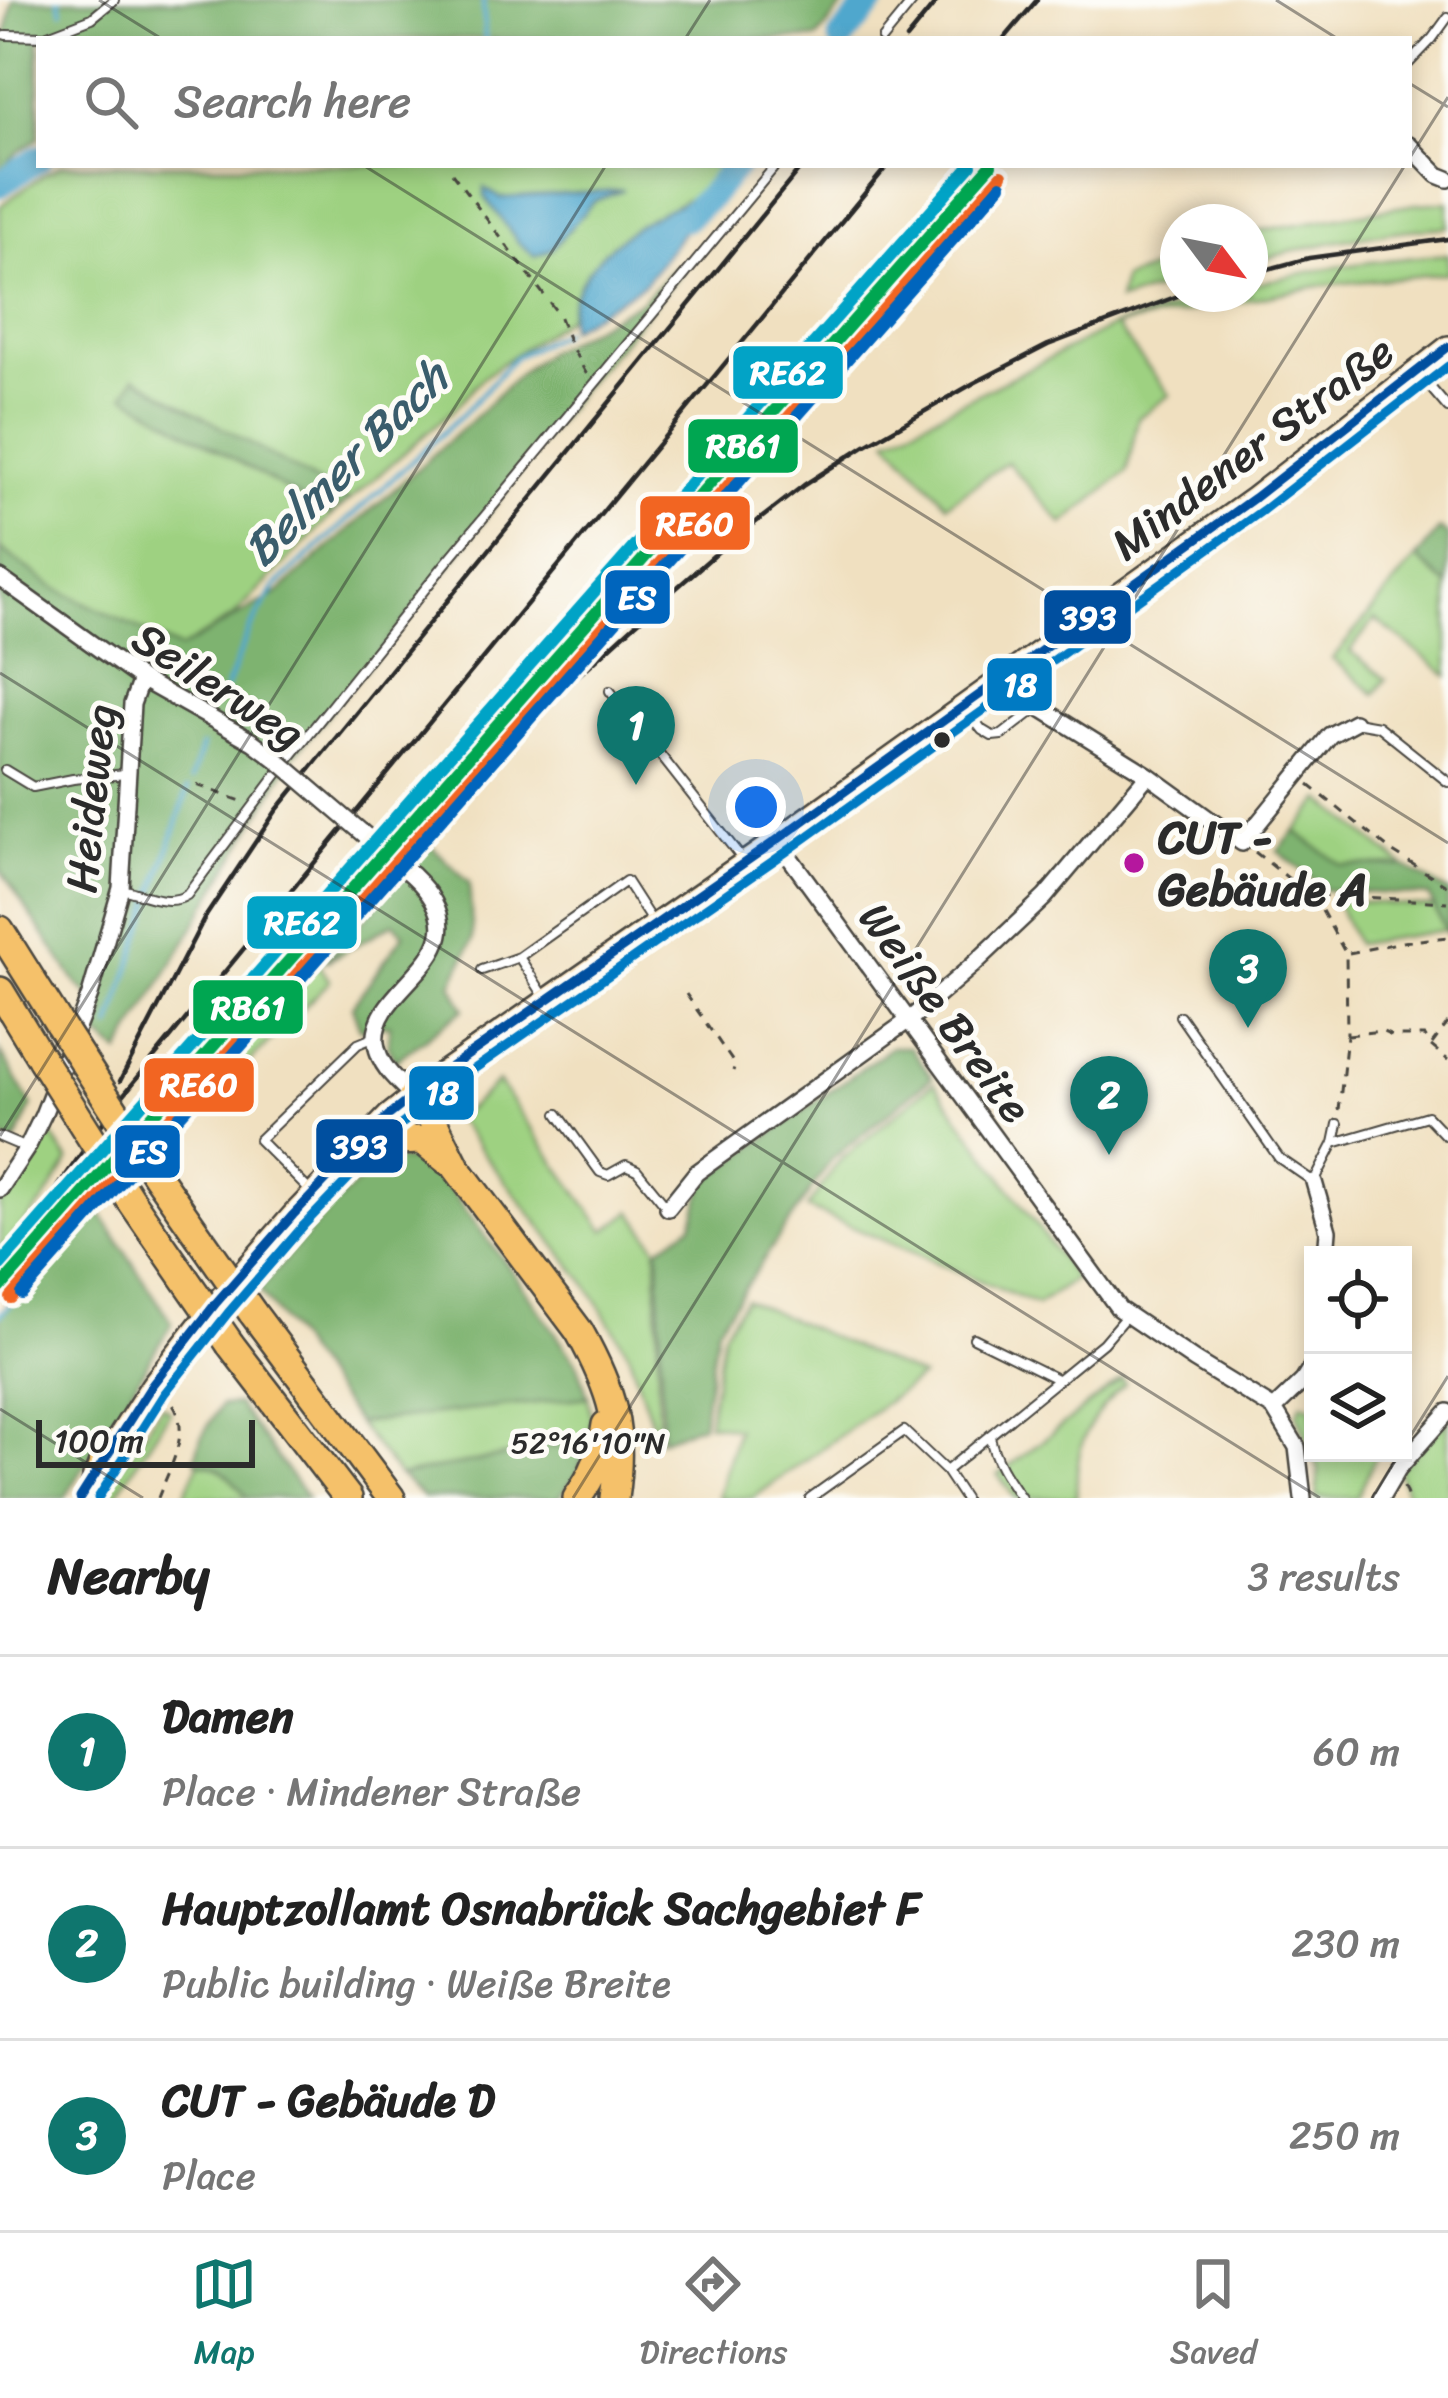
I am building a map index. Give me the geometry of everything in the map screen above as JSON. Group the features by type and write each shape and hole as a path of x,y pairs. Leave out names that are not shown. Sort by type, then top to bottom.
{"highway":[{"path":"0,930 156,1175 391,1498"},
{"path":"0,992 130,1199 230,1344 342,1493"},
{"path":"413,1096 422,1140 456,1167"},
{"path":"413,1096 428,1111 456,1167 579,1331 596,1361 617,1422 614,1498"},
{"path":"353,1150 422,1140"},
{"path":"577,1498 599,1460 607,1391"},
{"path":"335,1426 408,1498"},
{"path":"91,1498 103,1462"}],"main road":[{"name":"Mindener Straße","path":"80,1498 152,1385 216,1303 388,1116 1254,498 1448,347"}],"street":[{"path":"1412,148 1448,179"},
{"name":"Seilerweg","path":"0,578 141,679 254,742 425,888 436,905 440,925 435,948 422,970 386,1008 376,1036"},
{"path":"1011,674 1039,706 1148,775 1242,843 1330,735 1354,722"},
{"name":"Heideweg","path":"0,1189 43,1115 90,994 122,888 132,704 141,679"},
{"path":"668,1208 696,1173 909,1020 972,966 1045,897 1148,775"},
{"name":"Weiße Breite","path":"777,840 1119,1310 1274,1408"},
{"path":"376,1036 383,1064 413,1096"},
{"path":"1314,1182 1328,1231 1326,1246"},
{"path":"1303,1498 1297,1448 1274,1408 1304,1380"},
{"path":"1381,1498 1398,1469 1448,1412"}],"lane":[{"path":"6,35 45,36 92,18 113,0"},
{"path":"884,36 914,0"},
{"path":"1412,60 1448,17"},
{"path":"122,888 164,900 178,901 188,895 291,756 445,564 774,168"},
{"path":"1417,372 1448,408"},
{"path":"610,691 745,862"},
{"path":"965,706 992,736 1002,735 1039,706"},
{"path":"1354,722 1378,726 1448,782"},
{"path":"5,770 33,787 128,774"},
{"path":"482,970 519,957 626,881 655,926"},
{"path":"519,957 547,1001"},
{"path":"1180,1016 1279,1158 1314,1182 1338,1124"},
{"path":"313,1194 259,1140 358,1044 376,1036"},
{"path":"558,1114 600,1172 608,1175 626,1165 637,1170 668,1208"},
{"path":"1334,1143 1426,1117 1445,1135 1448,1132"},
{"path":"0,1137 27,1148"},
{"path":"946,1471 1102,1343 1127,1315"},
{"path":"974,1338 1058,1379"},
{"path":"810,1498 904,1431 946,1471 964,1498"},
{"path":"989,1435 1000,1467 1021,1498"}],"path":[{"path":"452,173 559,315 594,387"},
{"path":"1297,775 1393,852 1448,886"},
{"path":"197,785 254,807"},
{"path":"1242,843 1316,900 1346,954 1347,1035 1338,1124"},
{"path":"1316,900 1327,896 1448,902"},
{"path":"1346,954 1448,938"},
{"path":"686,994 735,1065 734,1071"},
{"path":"1430,1046 1448,1023"},
{"path":"1347,1035 1381,1030 1392,1036 1425,1036 1448,1060"},
{"path":"152,1385 171,1399 181,1424 180,1441 158,1498"}],"green space":[{"path":"13,0 848,0 819,36 36,36 36,140 0,171 0,68"},
{"path":"56,168 724,168 699,198 686,199 613,244 588,273 568,317 484,376 452,411 349,501 135,378 126,395 331,516 234,616 180,649 53,587 0,549 0,206"},
{"path":"1448,202 1448,227 1348,239 1268,258 1268,229"},
{"path":"1448,254 1448,273 1324,285 1268,296 1268,282"},
{"path":"676,266 682,271 582,388 448,568 293,757 120,1053 96,1034 105,1011 77,984 0,869 0,549 53,587 180,649 278,593 520,373 547,352 641,301"},
{"path":"1160,266 1160,289 1118,301 1123,279"},
{"path":"1162,312 1186,312 1115,326 1170,395 1138,418 1127,472 1063,524 1007,462 947,504 888,439 1114,326"},
{"path":"135,377 349,501 331,516 125,395"},
{"path":"1440,529 1448,536 1448,586 1416,558"},
{"path":"1416,558 1448,586 1448,676 1375,619 1350,651 1386,679 1375,694 1332,659"},
{"path":"1322,800 1404,866 1341,865 1295,831"},
{"path":"1295,831 1341,865 1404,866 1448,892 1448,936 1429,896 1325,890 1278,851"},
{"path":"430,844 469,883 473,940 452,984 464,1009 395,1061 388,1046 390,1025 360,1029 352,1006 404,934 394,923 326,962"},
{"path":"1335,900 1434,907 1445,930 1356,944"},
{"path":"333,921 347,932 319,966 330,981 164,1148 150,1126"},
{"path":"891,1047 910,1047 932,1077 832,1159 717,1328 702,1424 662,1439 659,1248 692,1225 705,1182"},
{"path":"0,1051 32,1106 15,1143 0,1137"},
{"path":"498,1082 605,1231 632,1211 657,1247 658,1441 628,1352 585,1282 456,1119"},
{"path":"934,1082 1075,1279 1037,1305 807,1208 838,1162"},
{"path":"47,1128 69,1161 44,1201 0,1252 0,1205"},
{"path":"410,1160 428,1167 443,1181 514,1274 578,1365 588,1397 357,1423 259,1290 359,1182 390,1161"},
{"path":"97,1208 172,1323 65,1498 0,1498 0,1315"},
{"path":"745,1299 921,1377 753,1498 718,1498 737,1429 708,1423 723,1332"},
{"path":"1122,1379 1125,1384 1086,1434 1078,1463 1077,1498 1015,1498 998,1475"},
{"path":"588,1397 589,1440 399,1476 357,1423"},
{"path":"237,1404 307,1498 248,1498 220,1470 195,1459 201,1437 221,1405"},
{"path":"1304,1404 1304,1432 1297,1414"},
{"path":"162,1405 170,1411 114,1498 101,1498"},
{"path":"1448,1419 1448,1498 1408,1498 1398,1469 1412,1462 1412,1455"},
{"path":"589,1440 577,1475 558,1498 424,1498 399,1476"},
{"path":"1316,1462 1373,1462 1357,1498 1316,1498"},
{"path":"199,1463 220,1470 248,1498 183,1498"}],"water":[{"path":"484,188 501,198 624,190 594,201 551,250 534,256 484,196"},
{"path":"709,197 644,284 569,329 571,306 581,283 616,242 663,211"}],"waterway":[{"path":"59,0 62,11"},
{"path":"483,0 485,36"},
{"path":"844,36 874,0"},
{"path":"0,184 36,160"},
{"name":"Belmer Bach","path":"685,218 733,168"},
{"name":"Belmer Bach","path":"226,688 249,630 275,587 464,413 515,357 563,332"},
{"name":"Belmer Bach","path":"191,780 202,746"},
{"name":"Belmer Bach","path":"111,1027 188,789"},
{"name":"Belmer Bach","path":"0,1315 78,1227"}],"railway":[{"path":"908,36 938,0"},
{"path":"1007,36 1037,0"},
{"path":"120,1081 204,919 276,811 801,168"},
{"path":"0,1269 116,1104 886,168"},
{"path":"1268,269 1309,258 1448,239"},
{"path":"345,897 408,831 633,626 804,485 974,383 1048,345 1160,303"}],"transit line":[{"name":"RE62","path":"0,1265 968,168"},
{"name":"RB61","path":"0,1288 988,168"},
{"name":"RE60","path":"11,1298 1002,175"},
{"name":"ES","path":"22,1294 1001,185"},
{"name":"393","path":"80,1498 152,1385 216,1303 388,1116 1254,498 1448,347"},
{"name":"18","path":"98,1498 164,1394 228,1313 398,1127 1263,510 1448,366"}],"place":[{"name":"Damen","path":"636,785"},
{"name":"CUT - Gebäude A","path":"1134,863"},
{"name":"CUT - Gebäude D","path":"1248,1028"},
{"name":"Hauptzollamt Osnabrück Sachgebiet F","path":"1109,1155"}]}
